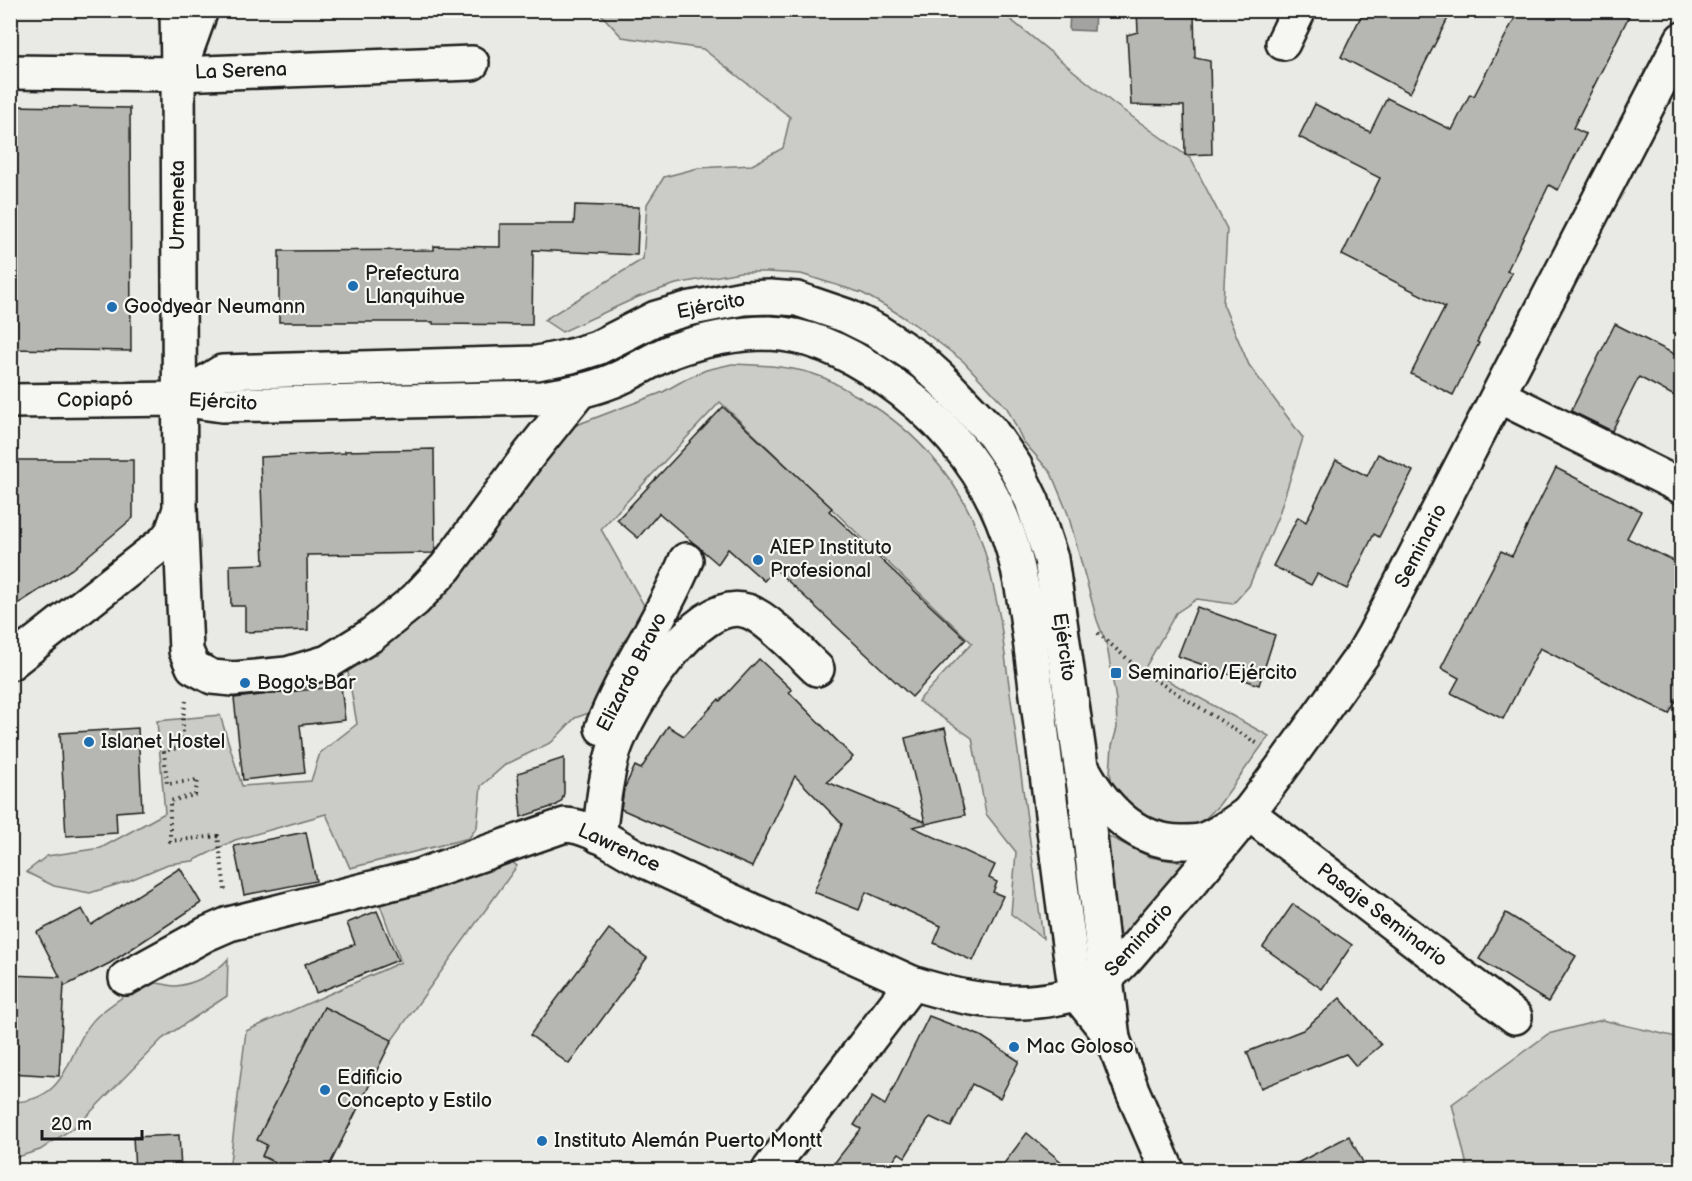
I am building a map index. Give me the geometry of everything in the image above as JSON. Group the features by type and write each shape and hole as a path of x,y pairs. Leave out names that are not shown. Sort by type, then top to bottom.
{"street":[{"name":"Urmeneta","path":"177,10 180,508"},
{"path":"178,74 201,10"},
{"path":"1283,43 1299,10"},
{"name":"Seminario","path":"1076,993 1093,987 1107,977 1174,902 1248,813 1374,635 1682,39"},
{"name":"La Serena","path":"10,72 178,74 472,63"},
{"name":"Ejército","path":"179,399 222,372 537,363 597,348 656,318 687,309 743,298 797,299 847,316 877,331 918,358 991,431 1015,466 1043,529 1051,559 1080,763 1113,1039 1132,1090 1167,1170"},
{"name":"Ejército","path":"179,399 234,405 542,398 580,391 612,381 671,351 748,333 792,335 834,348 852,357 897,387 933,418 965,453 986,484 1001,516 1017,566 1034,672 1076,993 1113,1039"},
{"path":"180,508 186,651 193,667 212,677 233,679 287,674 328,662 370,636 415,600 438,576 474,531 528,456 580,391"},
{"path":"1499,396 1680,486"},
{"name":"Copiapó","path":"10,401 179,399"},
{"path":"10,663 164,542 172,532 180,508"},
{"name":"Elizardo Bravo","path":"599,836 594,819 591,790 592,766 597,743 607,715 674,590 686,560"},
{"name":"Elizardo Bravo","path":"599,836 606,780 620,733 660,668 693,629 705,619 728,609 747,611 769,625 817,669"},
{"path":"1080,763 1094,788 1113,812 1133,828 1162,841 1199,841 1228,827 1248,813"},
{"name":"Pasaje Seminario","path":"1248,813 1515,1017"},
{"name":"Lawrence","path":"126,978 206,934 230,924 416,877 565,825 578,825 641,859 912,983 964,998 1005,1002 1038,1001 1076,993"},
{"path":"769,1170 912,983"}],"path":[{"path":"1098,633 1141,671 1263,747"},
{"path":"183,717 183,747 164,751 167,784 198,780 195,795 170,801 170,841 218,836 230,924"}],"shaded area":[{"path":"598,11 1007,11 1005,15 1113,103 1191,159 1227,229 1223,304 1249,365 1303,438 1279,514 1249,586 1233,604 1197,599 1176,613 1145,668 1269,736 1219,805 1206,818 1194,825 1177,827 1163,825 1135,810 1113,788 1110,773 1112,746 1117,728 1116,700 1107,646 1097,620 1068,514 1051,473 1023,441 1007,408 963,361 914,324 862,293 801,274 767,272 740,272 676,284 638,297 562,332 544,320 643,259 647,204 664,177 698,168 752,165 783,148 790,117 703,49 622,37"},
{"path":"1070,11 1095,11 1094,31 1069,30"},
{"path":"732,364 778,367 811,373 829,380 871,404 910,434 927,451 957,490 969,511 986,555 1000,618 1043,938 1011,914 1016,852 986,814 972,738 918,701 972,643 720,402 601,529 646,609 589,713 575,718 552,742 505,765 481,786 477,827 469,838 350,868 326,814 235,840 193,861 168,864 128,881 90,893 54,886 26,872 47,856 101,848 165,813 157,721 220,715 242,786 311,781 320,753 357,724 346,661 566,429 663,392 706,370"},
{"path":"1104,834 1150,857 1186,863 1117,943"},
{"path":"507,858 517,866 392,1040 313,1029 258,1139 267,1145 262,1157 285,1168 284,1170 229,1170 246,1031 401,962 380,905"},
{"path":"228,959 227,996 162,1039 79,1124 40,1150 11,1159 10,1102 31,1099 47,1092 58,1081 90,1024 102,1012 139,988 153,983 176,986 190,983 211,973"},
{"path":"1602,1020 1681,1038 1681,1170 1468,1170 1452,1104 1548,1034"}],"building":[{"path":"1137,10 1194,10 1195,58 1210,61 1212,154 1185,155 1184,106 1131,105 1127,35 1138,32"},
{"path":"1364,10 1432,10 1448,18 1410,93 1341,57"},
{"path":"1519,10 1632,10 1573,128 1586,134 1558,190 1549,185 1507,271 1512,273 1453,395 1411,374 1445,307 1342,255 1380,178 1299,137 1315,104 1370,132 1387,98 1452,130 1470,94 1474,96"},
{"path":"10,106 130,108 131,351 10,349 10,251 16,251 15,162 10,162"},
{"path":"575,205 639,207 637,255 533,250 532,325 433,324 433,322 279,322 279,251 434,250 434,246 500,247 500,224 574,224"},
{"path":"1615,324 1682,358 1682,400 1639,377 1612,431 1571,411"},
{"name":"AIEP Instituto Profesional","path":"723,407 832,508 829,511 966,639 912,697 775,569 764,581 728,549 718,564 659,513 638,538 617,520"},
{"path":"434,449 435,550 433,553 307,555 308,630 245,632 245,606 231,606 230,565 264,564 260,457 345,453 345,451"},
{"path":"1378,454 1413,471 1379,537 1374,534 1347,589 1317,574 1311,585 1273,566 1298,517 1306,522 1336,460 1367,476"},
{"path":"10,460 133,460 133,518 72,569 10,609"},
{"path":"1556,468 1641,511 1627,538 1682,565 1682,689 1669,714 1540,648 1503,719 1451,693 1459,678 1441,668 1501,551 1512,556"},
{"path":"1197,607 1275,635 1259,685 1178,656"},
{"path":"759,659 792,690 789,692 853,757 827,782 925,822 905,738 945,728 965,815 913,827 995,865 989,878 997,882 993,892 1003,896 973,961 934,943 941,926 866,892 859,910 814,892 842,824 795,776 752,867 621,809 624,789 635,766 641,769 668,726 684,736"},
{"path":"341,686 345,720 300,725 305,773 243,780 234,698"},
{"path":"138,728 142,810 116,812 117,833 66,836 60,733"},
{"path":"564,758 562,800 557,805 521,817 518,773"},
{"path":"306,832 316,881 244,895 234,846"},
{"path":"180,868 201,903 110,963 65,986 64,984 59,1076 10,1073 10,975 60,977 37,932 82,909 91,925"},
{"path":"1293,904 1352,945 1322,989 1263,947"},
{"path":"377,911 398,960 316,993 305,964 355,944 347,923"},
{"path":"1506,913 1576,956 1548,1002 1479,959"},
{"path":"609,929 647,958 569,1064 530,1035"},
{"path":"1340,998 1381,1045 1356,1066 1346,1054 1261,1088 1247,1052 1303,1030"},
{"name":"Edificio Concepto y Estilo","path":"324,1007 392,1040 327,1170 289,1170 262,1156 267,1145 257,1140"},
{"path":"929,1016 981,1036 1019,1061 1000,1098 972,1084 951,1127 930,1117 905,1157 899,1153 886,1170 829,1170 861,1129 854,1125 872,1097 885,1105"},
{"path":"1027,1133 1071,1170 999,1170"},
{"path":"179,1135 181,1170 135,1170 133,1137"},
{"path":"1349,1136 1367,1170 1284,1170"}],"place":[{"name":"Prefectura Llanquihue","path":"353,286"},
{"name":"Goodyear Neumann","path":"112,307"},
{"name":"AIEP Instituto Profesional","path":"758,560"},
{"name":"Seminario/Ejército","path":"1116,673"},
{"name":"Bogo's Bar","path":"245,683"},
{"name":"Islanet Hostel","path":"89,742"},
{"name":"Mac Goloso","path":"1014,1047"},
{"name":"Edificio Concepto y Estilo","path":"325,1090"},
{"name":"Instituto Alemán Puerto Montt","path":"542,1141"}]}
